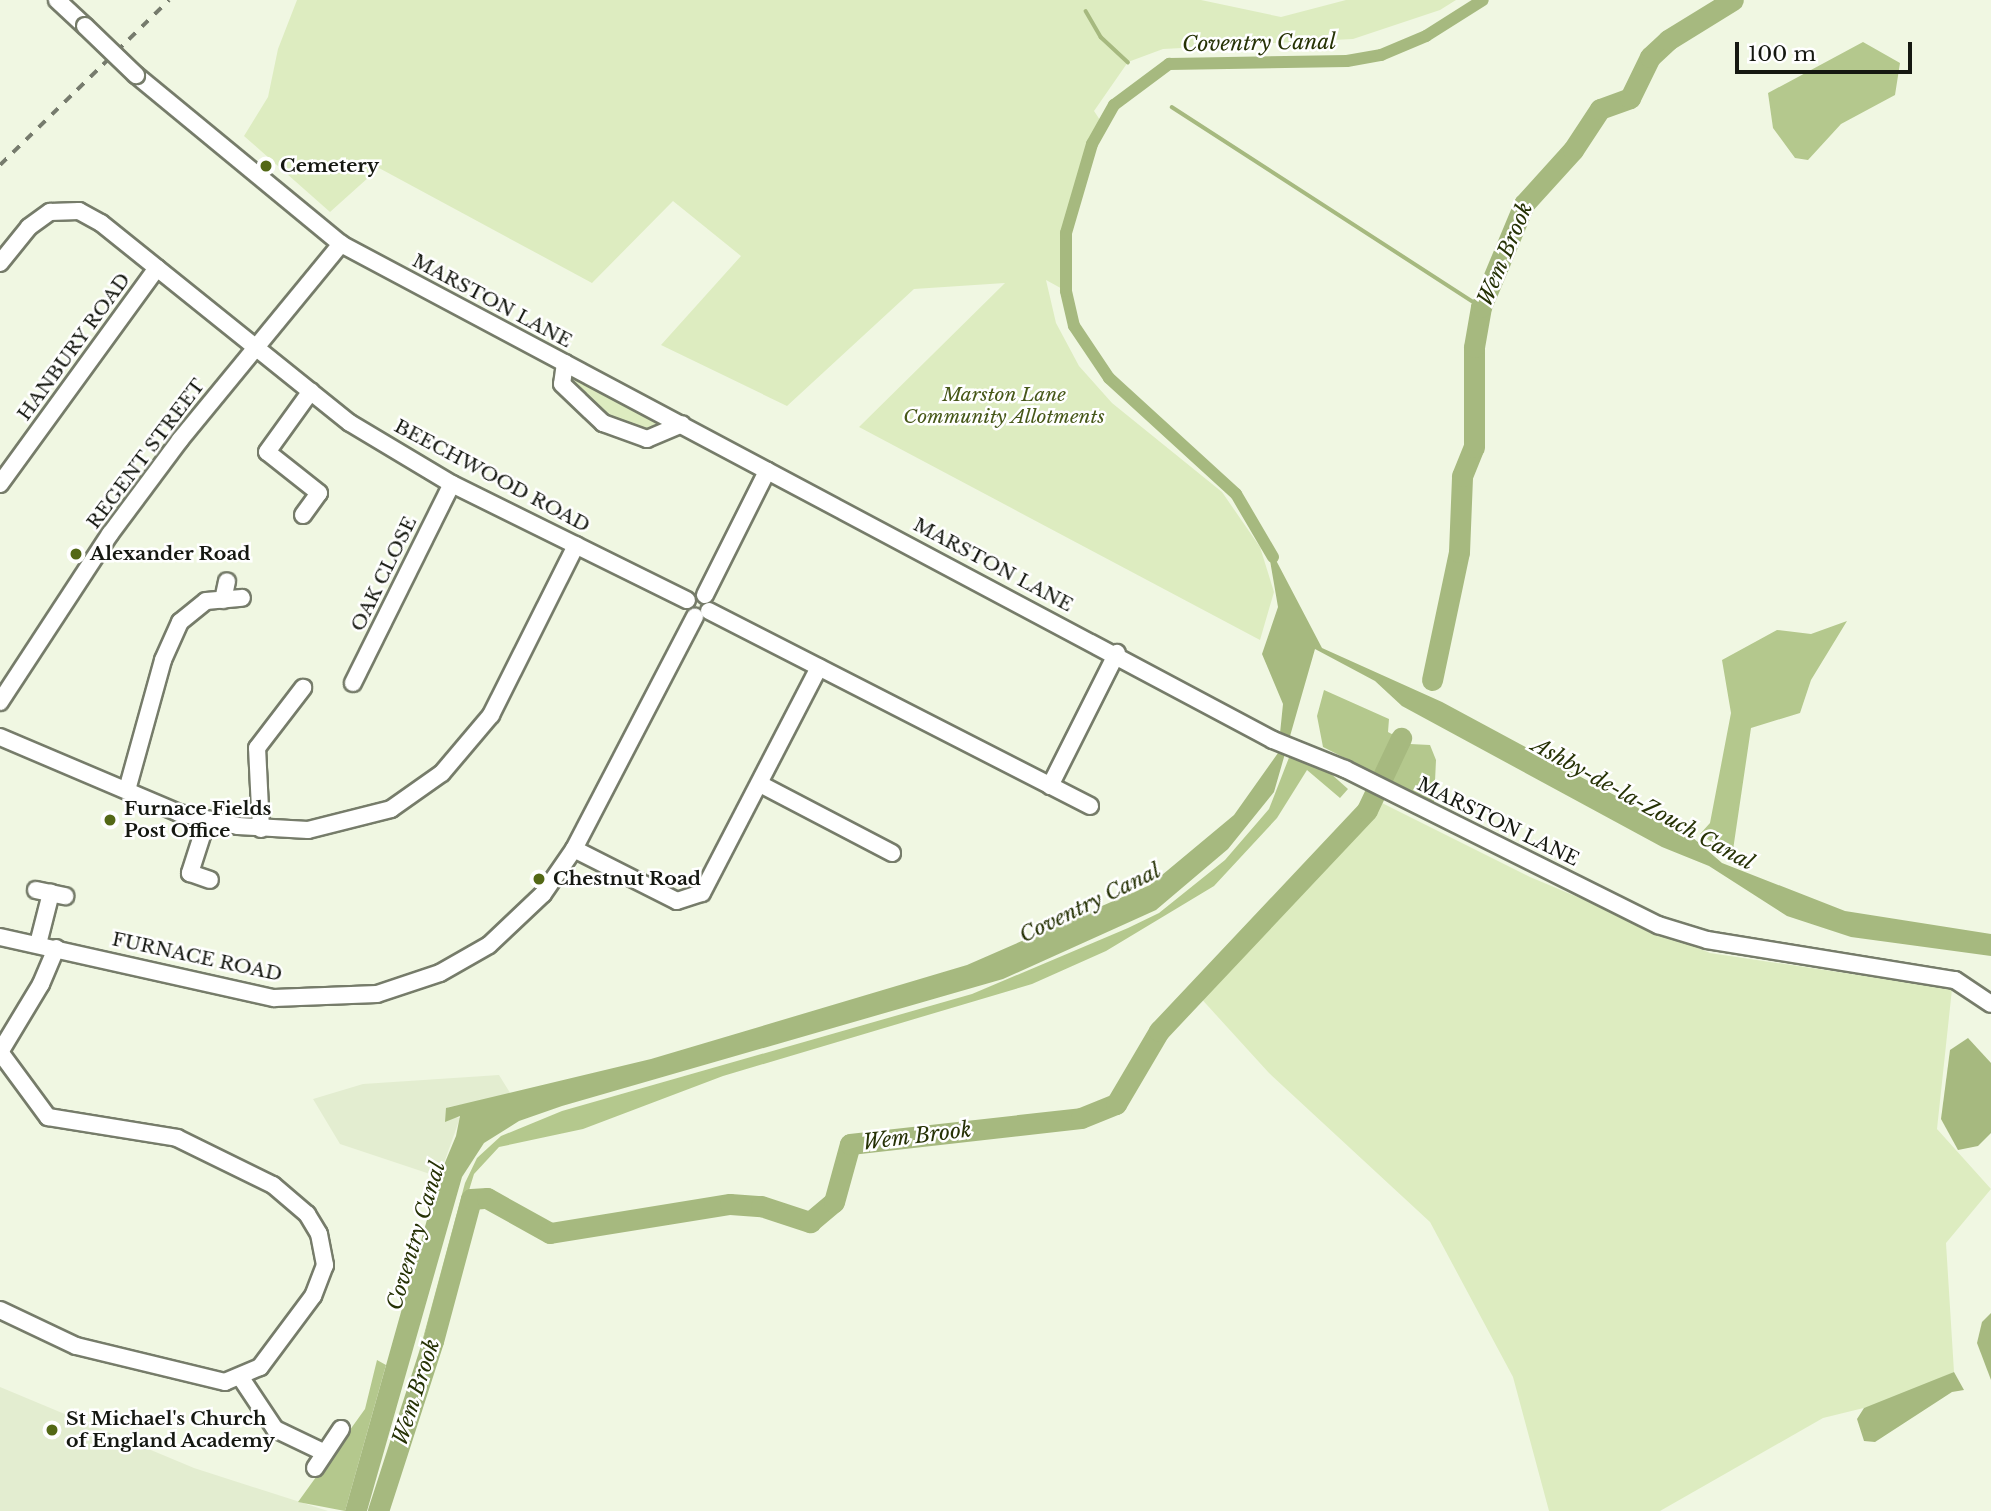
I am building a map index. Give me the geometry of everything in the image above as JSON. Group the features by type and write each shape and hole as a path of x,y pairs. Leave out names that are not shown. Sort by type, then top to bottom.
{"street":[{"name":"MARSTON LANE","path":"57,0 136,75 341,244 767,471 1117,653 1273,740 1387,790 1658,925 1707,940 1955,980 1991,1004"},
{"name":"BEECHWOOD ROAD","path":"0,263 29,227 50,212 79,211 157,268 350,423 453,484 703,607"},
{"name":"REGENT STREET","path":"0,702 110,534 255,347 341,244"},
{"name":"HANBURY ROAD","path":"0,484 157,268"},
{"name":"MARSTON LANE","path":"565,363 562,384 603,423 648,439 682,425"},
{"path":"303,515 319,493 267,452 311,391"},
{"name":"FURNACE ROAD","path":"0,937 274,998 377,994 440,973 489,946 543,894 574,849 703,607 767,471"},
{"name":"OAK CLOSE","path":"354,682 453,484"},
{"path":"0,737 206,820 261,829 307,830 355,821 391,809 442,773 491,715 576,545"},
{"path":"223,600 227,581"},
{"path":"127,790 163,660 180,622 206,601 242,598"},
{"path":"703,607 1090,806"},
{"path":"1050,786 1117,653"},
{"path":"574,849 656,892 689,901 712,880 819,667"},
{"path":"261,829 257,748 303,688"},
{"path":"760,784 892,853"},
{"path":"206,820 190,873 210,880"},
{"path":"38,944 51,893"},
{"path":"0,1310 76,1346 155,1368 225,1382 241,1378 260,1367 322,1278 325,1255 307,1214 273,1185 177,1138 48,1117 0,1052 41,984 56,948"},
{"path":"241,1378 275,1429 325,1453"},
{"path":"315,1468 341,1429"}],"shaded area":[{"path":"1863,42 1900,63 1895,95 1841,124 1808,160 1795,158 1773,128 1768,93"},
{"path":"1267,543 1322,648 1442,702 1692,837 1722,863 1845,911 1991,934 1991,956 1851,937 1787,916 1709,866 1662,847 1402,706 1375,681 1315,649 1274,792 1228,849 1156,910 1003,979 562,1106 519,1121 484,1143 462,1177 367,1511 345,1511 439,1177 456,1136 460,1116 445,1122 446,1108 651,1059 967,965 1150,885 1234,815 1278,753 1283,704 1262,654 1278,607"},
{"path":"1847,621 1811,680 1800,713 1751,728 1733,850 1739,861 1700,834 1710,823 1731,713 1722,660 1777,630 1811,634"},
{"path":"1324,690 1389,719 1388,732 1410,744 1430,745 1436,760 1434,803 1323,747 1317,716"},
{"path":"1290,755 1320,764 1348,789 1340,798 1307,770 1277,818 1214,886 1106,951 1032,984 723,1076 583,1129 499,1147 474,1174 419,1353 465,1183 477,1158 501,1136 562,1111 972,994 1128,928 1159,913 1225,860 1269,809"},
{"path":"1968,1038 1991,1063 1991,1133 1978,1146 1958,1150 1941,1119 1950,1050"},
{"path":"499,1075 512,1096 448,1107 451,1116 460,1118 439,1177 340,1144 313,1099 363,1084"},
{"path":"1991,1313 1991,1380 1977,1343 1982,1322"},
{"path":"377,1360 386,1365 345,1511 298,1502 365,1409"},
{"path":"1954,1372 1964,1390 1952,1392 1875,1442 1864,1441 1857,1419 1864,1408"},
{"name":"St Michael's Church of England Academy","path":"0,1387 194,1468 328,1511 0,1511"}],"green space":[{"name":"Marston Lane Community Allotments","path":"297,0 1201,0 1281,17 1346,0 1456,0 1440,10 1353,39 1163,49 1128,62 1094,111 1102,123 1066,233 1066,291 1046,280 1056,323 1079,366 1112,403 1222,492 1260,547 1274,592 1260,640 859,427 1005,283 914,289 787,406 661,345 741,256 673,201 592,283 379,168 330,212 244,136 268,97 278,49"},
{"path":"571,372 671,424 657,432 621,423 584,402 568,383"},
{"path":"1370,797 1530,877 1710,953 1952,989 1937,1129 1991,1189 1946,1243 1954,1372 1888,1402 1823,1418 1660,1511 1549,1511 1513,1377 1430,1222 1269,1073 1197,994 1349,832"}],"waterway":[{"name":"Coventry Canal","path":"1273,557 1236,494 1109,378 1074,326 1066,291 1066,233 1092,144 1114,105 1169,64 1347,61 1381,55 1426,36 1483,0"},
{"name":"Wem Brook","path":"1432,680 1459,552 1462,476 1474,447 1474,347 1481,307 1524,204 1573,150 1600,109 1630,98 1650,57 1668,40 1733,0"},
{"path":"1086,11 1101,37 1128,62"},
{"path":"1172,107 1481,307"},
{"name":"Wem Brook","path":"378,1511 433,1341 471,1199 487,1198 550,1233 730,1204 761,1206 810,1222 834,1202 850,1144 1081,1118 1116,1104 1159,1031 1367,810 1401,738"}],"railway":[{"path":"0,165 169,0"}],"place":[{"name":"Cemetery","path":"266,166"},
{"name":"Alexander Road","path":"76,554"},
{"name":"Furnace Fields Post Office","path":"110,820"},
{"name":"Chestnut Road","path":"539,879"},
{"name":"St Michael's Church of England Academy","path":"52,1430"}],"water label":[{"name":"Ashby-de-la-Zouch Canal","path":"1643,804"}]}
